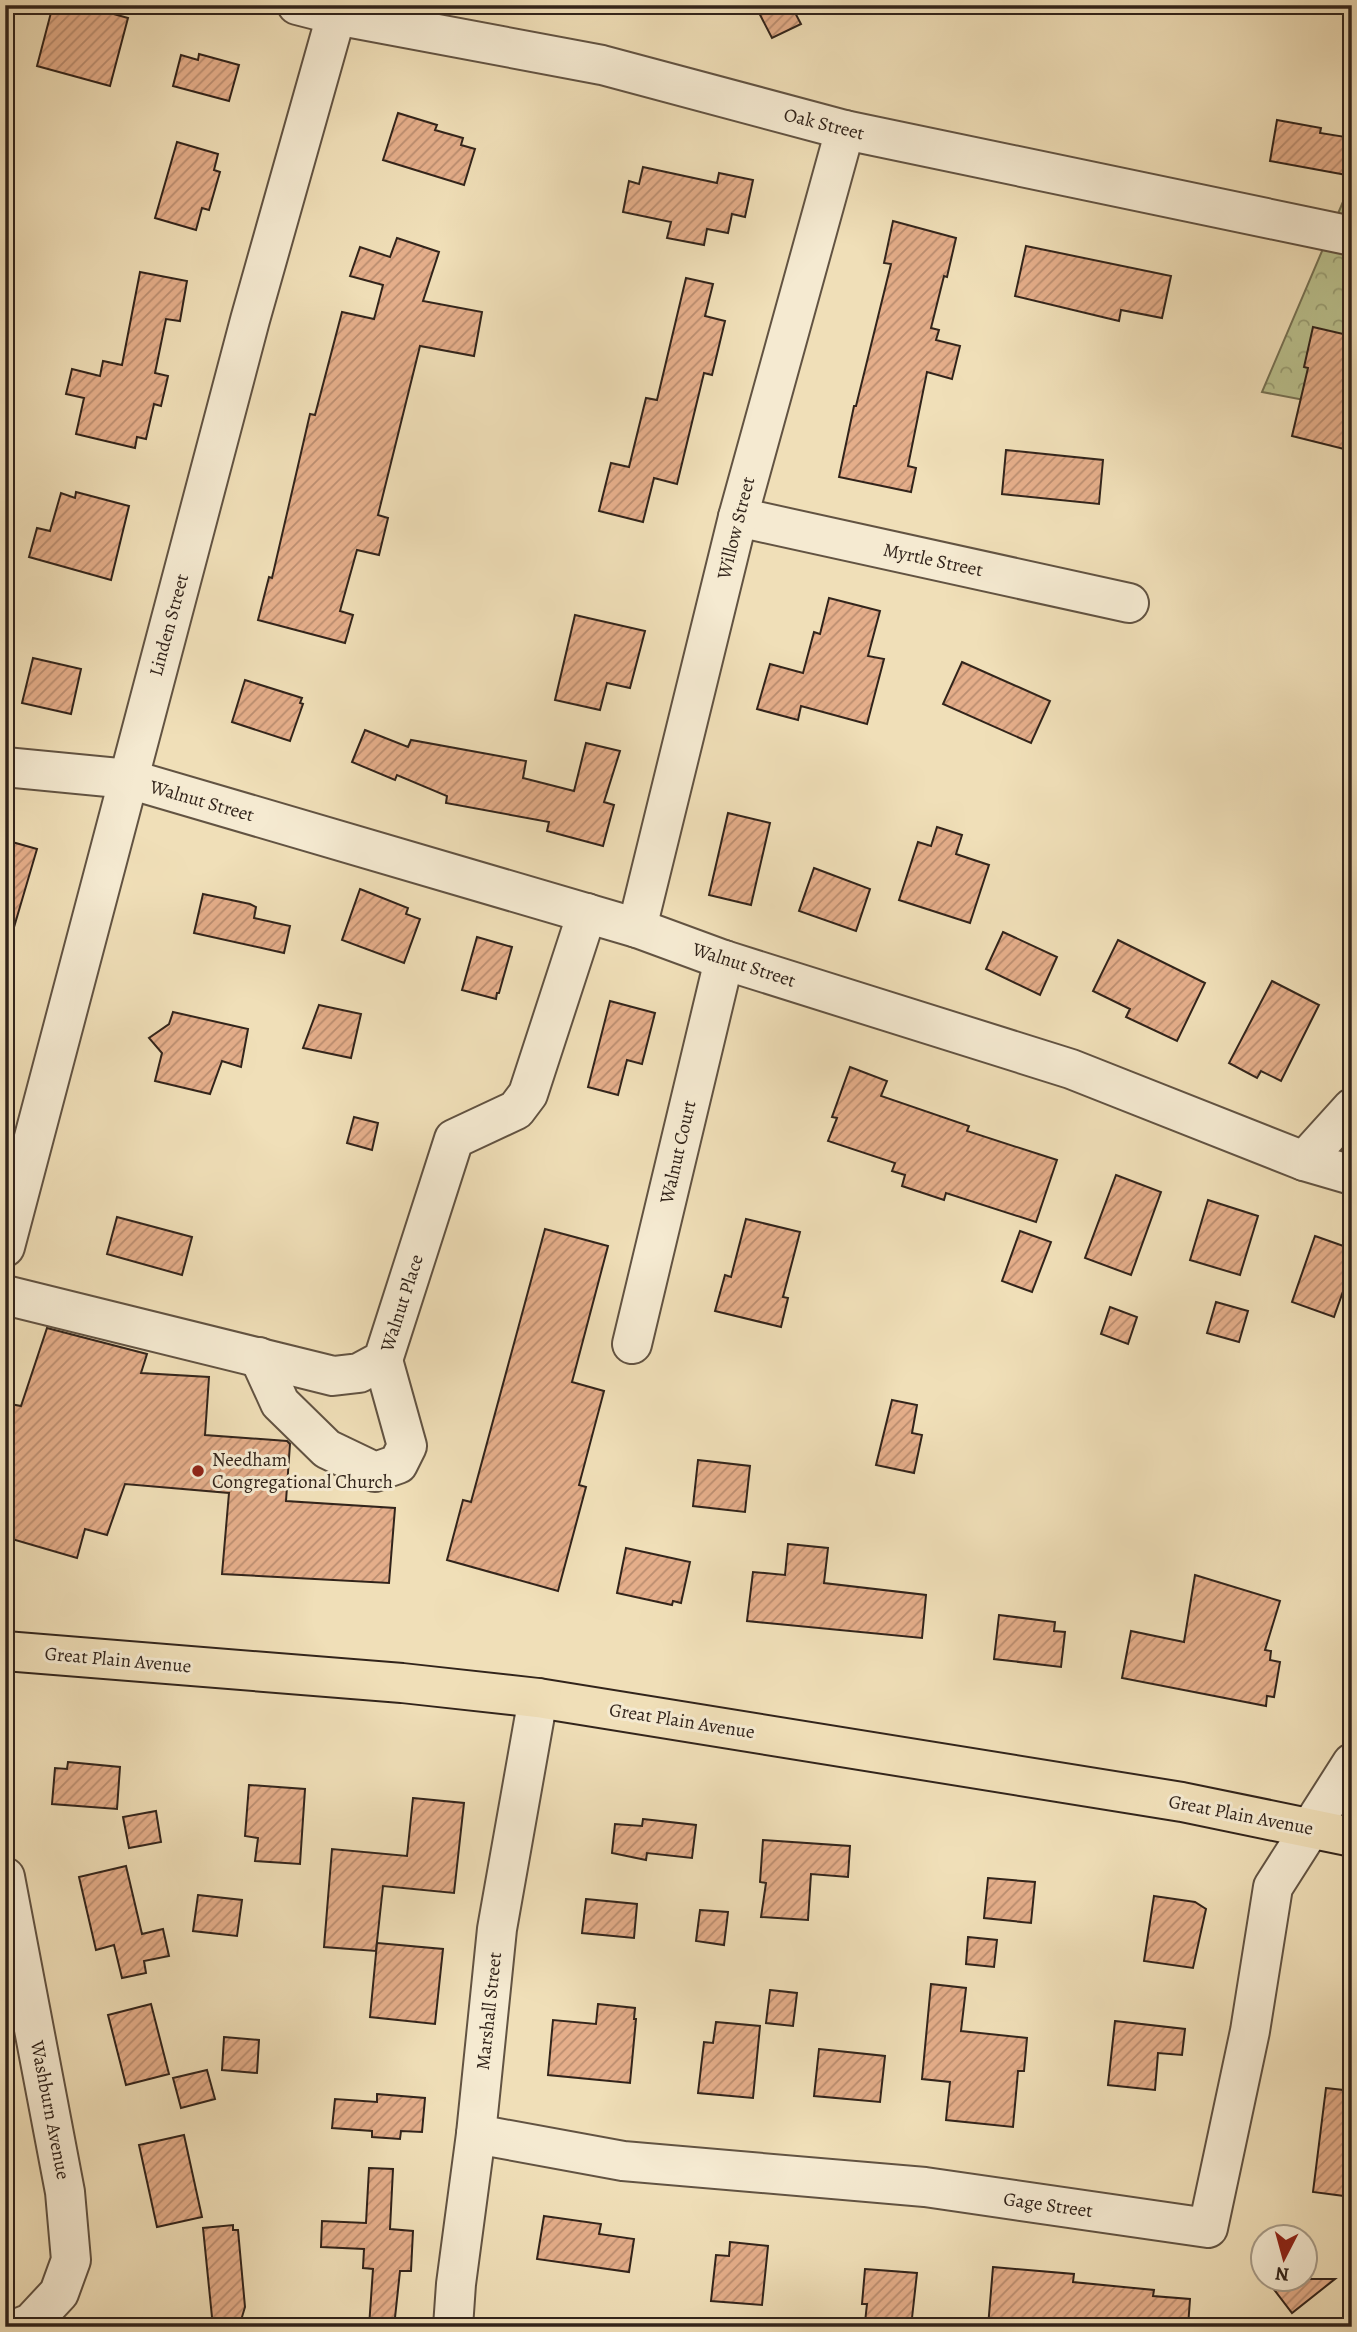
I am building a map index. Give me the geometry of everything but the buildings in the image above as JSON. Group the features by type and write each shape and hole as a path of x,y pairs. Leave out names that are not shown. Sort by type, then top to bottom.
{"main road":[{"name":"Great Plain Avenue","path":"5,1651 388,1682 538,1698 1182,1802 1352,1837"}],"street":[{"name":"Oak Street","path":"297,5 337,10 602,65 845,130 1352,236"},
{"name":"Linden Street","path":"5,1247 246,334 337,10"},
{"name":"Willow Street","path":"637,928 737,517 845,130"},
{"name":"Myrtle Street","path":"737,517 1129,603"},
{"name":"Walnut Street","path":"5,767 129,779 637,928 724,960 1071,1069 1304,1161 1352,1175"},
{"name":"Walnut Place","path":"5,1295 333,1376 359,1373 383,1360 454,1139 516,1110 528,1094 587,913"},
{"name":"Walnut Court","path":"632,1344 724,960"},
{"path":"1304,1161 1352,1108"},
{"path":"259,1357 280,1403 327,1449 375,1472 398,1464 407,1446 383,1360"},
{"name":"Marshall Street","path":"453,2327 497,1929 538,1698"},
{"path":"1308,1829 1352,1763"},
{"name":"Gage Street","path":"476,2134 623,2161 925,2187 1208,2228 1250,2031 1273,1887 1308,1829"},
{"name":"Washburn Avenue","path":"5,1877 65,2192 71,2260 59,2293 31,2323 21,2327"}],"green space":[{"path":"1351,183 1352,409 1262,392"}],"place":[{"name":"Needham Congregational Church","path":"198,1471"}]}
